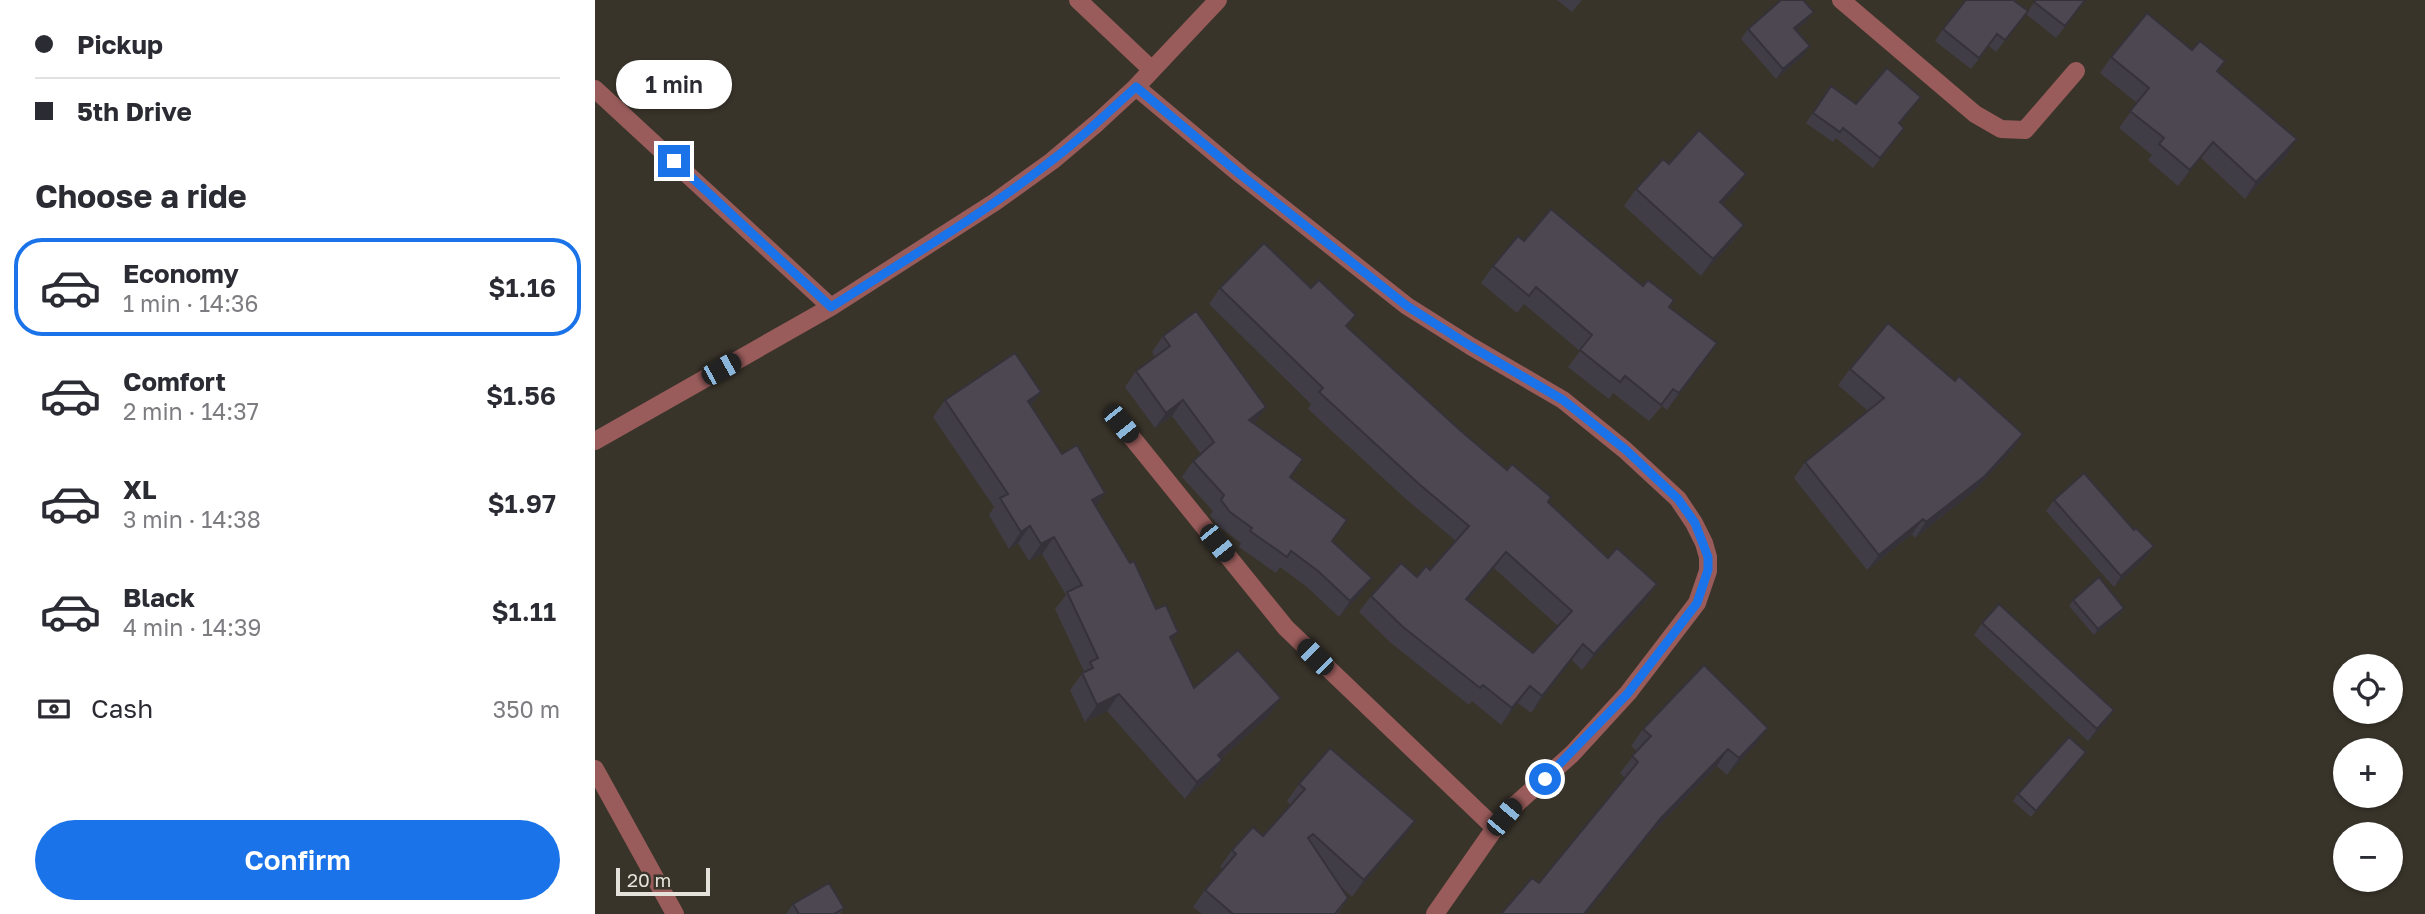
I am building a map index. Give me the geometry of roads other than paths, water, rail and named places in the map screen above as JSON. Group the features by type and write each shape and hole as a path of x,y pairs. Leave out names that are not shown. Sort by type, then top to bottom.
{"street":[{"path":"1078,0 1152,70"},
{"path":"595,441 831,307 1023,181 1070,146 1136,87 1218,0"},
{"path":"1841,0 1975,114 2001,129 2025,130 2076,71"},
{"path":"1136,87 1241,175 1407,306 1563,400 1626,450 1678,499 1695,523 1708,557 1708,570 1697,603 1628,693 1571,754 1514,806 1495,828 1435,914"},
{"path":"595,89 831,307"},
{"path":"1121,424 1286,628 1495,828"},
{"path":"595,769 674,914"}]}
